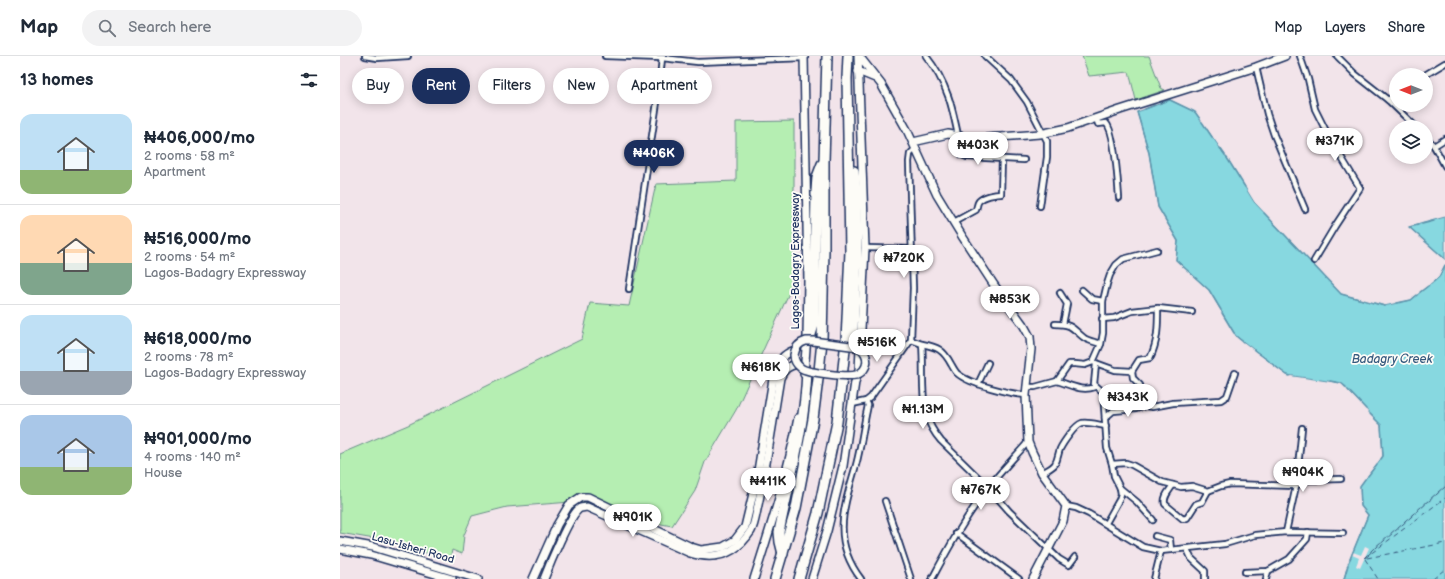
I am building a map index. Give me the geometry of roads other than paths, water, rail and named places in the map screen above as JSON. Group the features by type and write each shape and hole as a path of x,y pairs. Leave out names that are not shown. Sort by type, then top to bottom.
{"highway":[{"path":"775,579 796,508 813,419 822,341 827,56"},
{"path":"799,579 818,513 837,422 846,341 850,250 847,78 848,56"},
{"path":"810,341 814,325 817,177 824,161"},
{"path":"849,163 855,176 857,258 853,346"},
{"path":"783,555 780,542 780,532 797,456 803,417 807,371"},
{"path":"805,558 816,541 820,530 850,376"}],"main road":[{"path":"812,579 827,531 843,466 855,382 859,370 864,248 858,71 859,56"},
{"path":"859,56 878,79 914,145 937,195 994,285 1020,318 1030,337 1031,349 1026,387 1028,442 1042,473 1066,506 1063,521 1033,579"},
{"path":"914,145 948,134 974,139 1044,133 1068,128 1256,67 1285,56"},
{"name":"Lagos-Badagry Expressway","path":"754,579 789,464 798,418 804,370 807,336 808,282 804,57"},
{"path":"858,71 878,79"},
{"path":"544,579 569,524 580,508 586,507 701,557 724,554 743,542 752,530 761,492 776,366 783,356 795,350 802,343 810,341 859,347 864,352 867,362 866,366 860,373 850,376 807,371 797,364 795,350"},
{"path":"533,579 557,525 569,505 581,497 588,497 691,547 701,550 723,547 732,543 745,527 765,451 780,378 785,369 791,365 797,364"},
{"name":"Lasu-Isheri Road","path":"340,541 373,547 478,579"},
{"name":"Lasu-Isheri Road","path":"340,550 371,555 452,579"}],"street":[{"path":"365,56 377,58 408,56"},
{"path":"605,56 662,58 698,62 804,57"},
{"path":"926,56 942,80 949,95 962,155 1024,160"},
{"path":"985,56 1011,80 1027,102 1044,133 1047,157 1040,206"},
{"path":"1300,56 1315,109 1329,138 1360,188 1314,261"},
{"path":"1337,56 1355,74 1388,100 1409,120"},
{"path":"629,289 659,88 662,58"},
{"path":"1433,70 1445,63"},
{"path":"1256,67 1267,114 1274,135 1305,209"},
{"path":"1096,118 1098,124 1106,123 1109,127 1116,156 1119,198"},
{"path":"1445,139 1434,146 1445,166"},
{"path":"852,404 866,401 871,397 911,340 913,296 909,162 910,154 914,145"},
{"path":"954,222 976,210 980,200 995,194 1001,194 1002,159"},
{"path":"864,248 912,249"},
{"path":"1106,523 1121,494 1120,488 1114,476 1107,448 1103,392 1095,387 1094,381 1094,363 1101,344 1103,333 1103,301 1110,275 1116,265 1123,259 1157,250"},
{"path":"1082,290 1092,299 1103,301"},
{"path":"1060,293 1067,304 1063,324"},
{"path":"1102,319 1114,318 1132,311 1158,308 1192,312"},
{"path":"1145,406 1142,405 1141,401 1140,384 1134,378 1132,371 1139,360 1150,358 1154,351 1157,337 1158,308"},
{"path":"1055,324 1063,324 1075,329 1084,338 1101,344"},
{"path":"911,340 938,348 948,359 958,375 978,384 1004,392 1026,395"},
{"path":"922,344 924,403 926,414 931,426 941,441 988,487 1009,511 1059,559 1069,565 1076,557"},
{"path":"978,384 988,363"},
{"path":"1057,381 1068,364 1085,365 1094,363 1115,370 1132,371"},
{"path":"1105,418 1112,411 1136,409 1145,406 1152,407 1168,404 1221,400 1227,396 1235,373"},
{"path":"1026,387 1036,387 1057,381 1070,384 1078,389 1089,389 1095,387"},
{"path":"861,579 848,556 842,533 844,510 860,447 868,405 866,401"},
{"path":"1042,473 1053,466 1056,462 1059,450 1065,440 1078,425 1087,423 1106,426"},
{"path":"1286,532 1296,486 1302,428"},
{"path":"932,579 956,534 988,487 1028,442"},
{"path":"1112,464 1132,465 1153,478 1173,485 1181,487 1192,486 1208,491 1230,484 1296,486 1302,480 1342,479"},
{"path":"1173,485 1164,501 1183,519 1187,518 1196,504 1202,502 1208,491"},
{"path":"1120,488 1137,502 1153,520"},
{"path":"885,501 911,579"},
{"path":"1066,506 1076,508 1106,523 1143,546 1161,551 1224,544 1255,535 1286,532 1343,533"},
{"path":"1245,572 1268,571 1289,559 1307,539 1308,532"},
{"path":"956,534 1019,579"},
{"path":"1155,536 1170,540 1171,550"},
{"path":"1187,549 1190,558 1205,571 1205,579"},
{"path":"1154,579 1161,551"},
{"path":"1266,579 1268,571"}],"water":[{"name":"Badagry Creek","path":"1170,100 1195,112 1229,161 1254,202 1341,294 1384,306 1411,300 1439,277 1445,265 1445,579 1344,579 1348,564 1368,515 1361,506 1360,486 1383,456 1381,425 1341,383 1287,375 1236,336 1209,290 1176,260 1178,241 1158,207 1149,153 1137,112"},
{"path":"1445,217 1445,259 1409,227"}],"waterway":[{"path":"1160,103 1170,100 1195,112 1200,119"},
{"path":"1145,109 1155,105"},
{"path":"1138,112 1149,153 1158,207 1178,241 1176,260 1209,290 1221,310"},
{"path":"1202,122 1212,137"},
{"path":"1220,148 1225,155"},
{"path":"1227,158 1245,187"},
{"path":"1264,213 1341,294 1385,306"},
{"path":"1422,224 1434,221"},
{"path":"1418,225 1409,227 1445,259"},
{"path":"1431,284 1439,277 1445,265"},
{"path":"1420,292 1428,286"},
{"path":"1397,303 1411,300 1417,295"},
{"path":"1222,313 1234,333"},
{"path":"1237,337 1243,342"},
{"path":"1254,350 1269,361"},
{"path":"1272,364 1290,376"},
{"path":"1330,381 1341,383 1346,387"},
{"path":"1348,390 1366,409"},
{"path":"1370,414 1381,425 1383,456 1381,459"},
{"path":"1368,476 1377,464"},
{"path":"1350,559 1368,515 1361,506 1360,486 1365,479"},
{"path":"1344,579 1348,565"}]}
